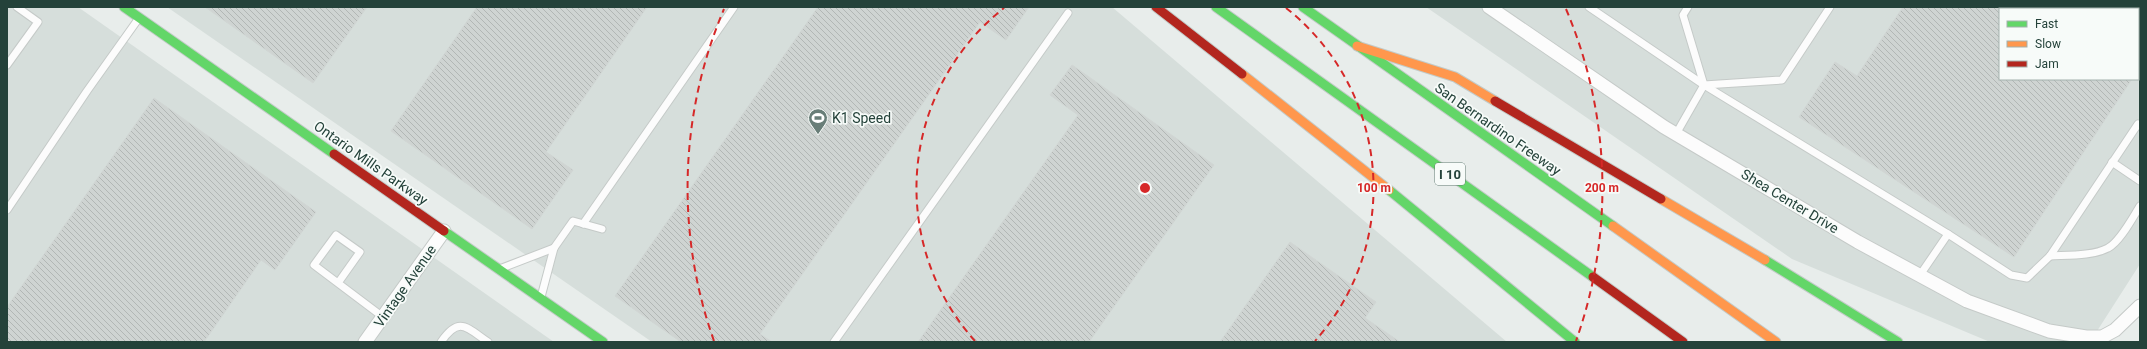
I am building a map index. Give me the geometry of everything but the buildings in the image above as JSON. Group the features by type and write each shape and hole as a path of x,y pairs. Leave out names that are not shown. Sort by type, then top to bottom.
{"main road":[{"name":"Ontario Mills Parkway","path":"124,7 603,342"},
{"path":"1156,7 1357,164 1575,342"},
{"name":"I 10","path":"1216,7 1683,342"},
{"name":"San Bernardino Freeway","path":"1303,7 1776,342"},
{"path":"1357,46 1455,77 1825,296 1898,342"}],"street":[{"name":"Shea Center Drive","path":"1489,7 1676,134 1858,242 1967,301 2049,331 2086,337 2102,337 2115,330 2140,306"},
{"name":"Vintage Avenue","path":"365,342 444,231"}],"lane":[{"path":"7,65 38,22 17,7"},
{"path":"583,224 734,7"},
{"path":"1589,7 1704,85 1948,234 2010,275 2027,278 2050,256 2139,123"},
{"path":"1676,134 1704,85 1683,15 1688,7"},
{"path":"1704,85 1782,80 1830,7"},
{"path":"834,342 1068,13"},
{"path":"7,210 87,91 139,18"},
{"path":"2112,162 2140,181"},
{"path":"2050,256 2079,255 2108,248 2115,242 2140,206"},
{"path":"541,299 554,248 573,221 602,230"},
{"path":"1920,275 1948,234"},
{"path":"338,283 360,252 336,235 314,265 383,317"},
{"path":"498,269 554,248"},
{"path":"441,342 450,329 458,326 465,326 488,342"}],"shaded area":[{"path":"7,7 78,7 554,342 7,342"},
{"path":"167,7 1112,7 1507,342 652,342"},
{"path":"1426,7 2140,7 2140,264 2090,342 1990,342 1792,259"}],"traffic: fast":[{"path":"124,7 334,154"},
{"path":"1216,7 1593,277"},
{"path":"1303,7 1613,226"},
{"path":"1389,190 1575,342"},
{"path":"444,231 603,342"},
{"path":"1765,260 1898,342"}],"traffic: slow":[{"path":"1357,46 1455,77 1495,101"},
{"path":"1242,74 1389,190"},
{"path":"1661,199 1765,260"},
{"path":"1613,226 1776,342"}],"traffic: jam":[{"path":"1156,7 1242,74"},
{"path":"1495,101 1661,199"},
{"path":"334,154 444,231"},
{"path":"1593,277 1683,342"}],"place":[{"name":"K1 Speed","path":"818,135"}]}
